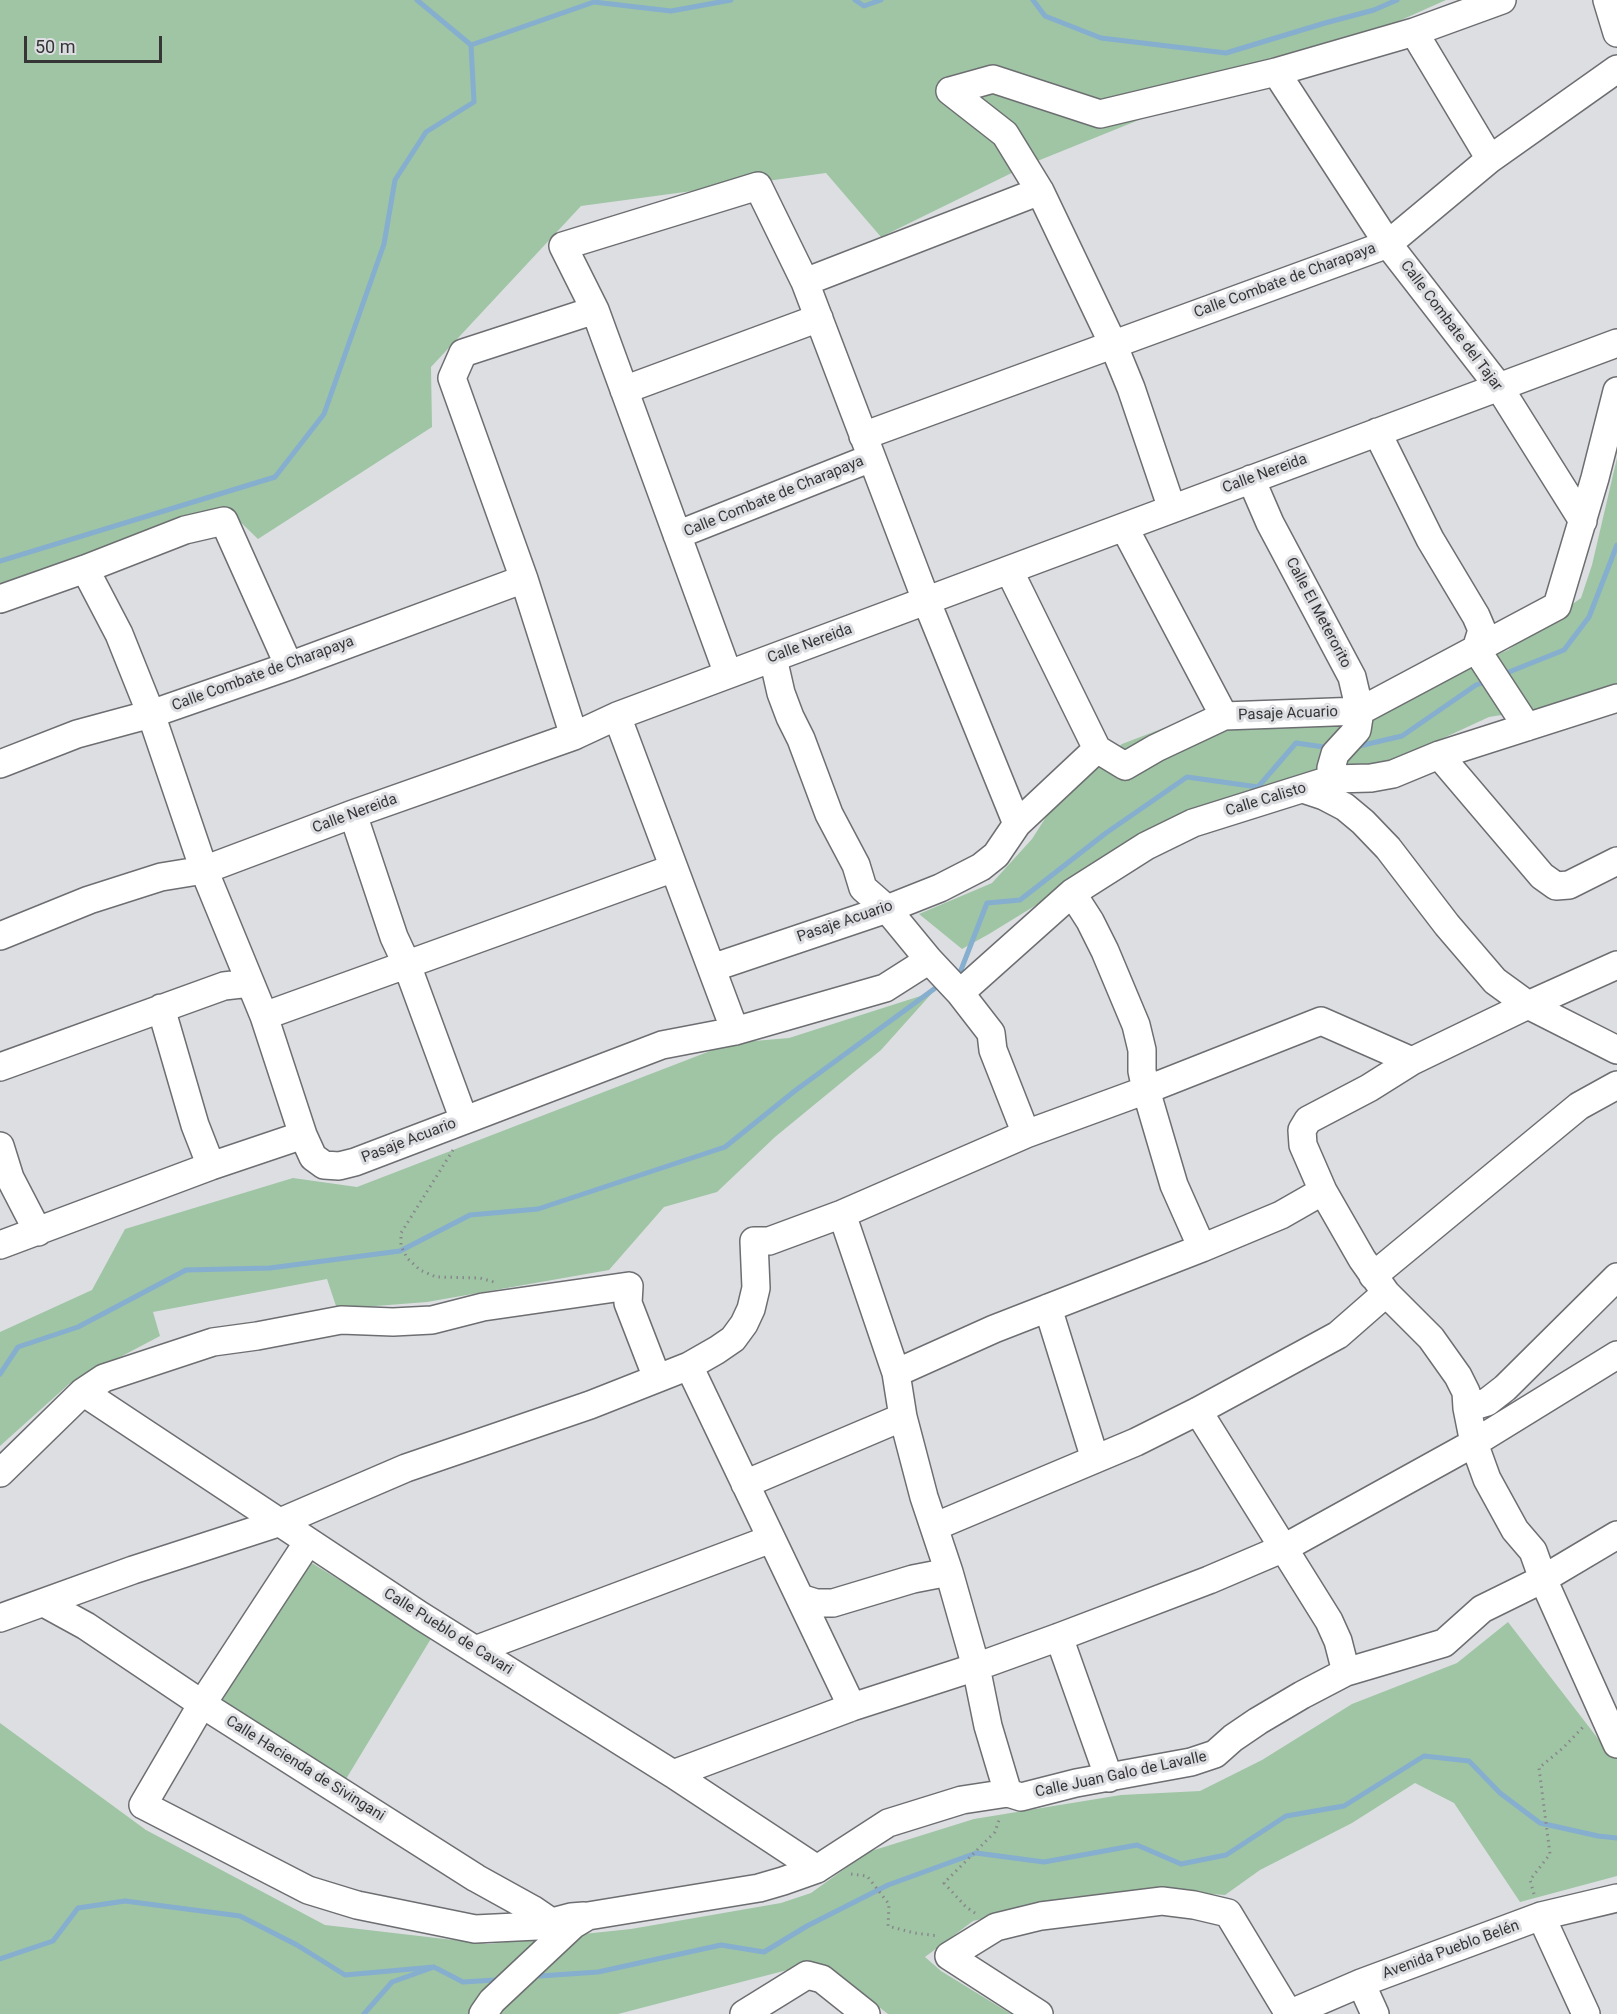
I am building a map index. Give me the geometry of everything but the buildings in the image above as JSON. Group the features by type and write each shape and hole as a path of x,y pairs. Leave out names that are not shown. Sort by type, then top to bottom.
{"street":[{"path":"1172,509 1131,388 1113,344 1040,191 1005,134 950,91 993,79 1100,114 1276,72 1414,32 1502,0"},
{"path":"1607,0 1617,33"},
{"path":"1414,32 1490,159"},
{"name":"Calle Combate de Charapaya","path":"677,535 867,447 1113,344 1388,244 1490,159 1617,69"},
{"name":"Calle Combate del Tajar","path":"1276,72 1388,244 1499,387 1583,521"},
{"path":"728,674 595,310 563,246 758,186 805,282 926,600 1017,824"},
{"path":"805,282 1040,191"},
{"path":"574,736 524,579 452,378 463,353 595,310"},
{"path":"624,390 819,318"},
{"name":"Calle Nereida","path":"0,936 110,893 161,877 204,870 353,814 574,736 617,716 728,674 1617,343"},
{"name":"Pasaje Acuario","path":"712,968 887,909 940,888 981,867 996,855 1017,824 1097,749 1125,766 1156,748 1224,716 1360,711 1557,606 1583,521 1617,391"},
{"path":"1377,432 1430,539 1476,616 1482,630 1476,649 1527,727"},
{"name":"Calle El Meterorito","path":"1251,479 1270,524 1352,677 1360,711"},
{"path":"0,599 184,530 224,521 289,666"},
{"path":"1124,527 1224,716"},
{"name":"Pasaje Acuario","path":"85,569 119,634 151,714 204,870 264,1016 303,1135 313,1156 324,1165 339,1166 662,1046 735,1031 885,988 929,960"},
{"path":"1009,570 1097,749"},
{"name":"Calle Combate de Charapaya","path":"0,764 77,734 151,714 289,666 524,579"},
{"path":"773,658 781,693 829,814 856,866 863,888 887,909 960,993 991,1033 993,1050 1026,1134"},
{"name":"Calle Calisto","path":"960,993 1072,893 1146,846 1193,823 1333,779 1371,778 1393,774 1439,755 1617,698"},
{"path":"1333,779 1331,768 1335,754 1357,730 1360,711"},
{"path":"617,716 735,1031"},
{"path":"1439,755 1542,876 1556,886 1569,885 1617,861"},
{"path":"1303,789 1324,796 1345,807 1363,822 1388,849 1446,925 1490,975 1528,1005 1617,1050"},
{"path":"353,814 394,937 407,965 464,1120"},
{"path":"264,1016 674,868"},
{"path":"1072,893 1090,921 1122,988 1136,1025 1142,1050 1142,1071 1146,1090 1174,1185 1202,1248"},
{"path":"1617,965 1412,1061 1369,1088 1308,1120 1302,1130 1303,1145 1323,1191 1380,1285 1431,1338 1458,1376 1466,1392 1474,1443 1487,1479 1515,1530 1533,1551 1542,1579 1617,1744"},
{"path":"0,1067 224,986 250,983"},
{"path":"161,1008 195,1125 211,1166"},
{"path":"0,1618 133,1570 279,1523 406,1468 590,1405 689,1366 734,1339 744,1324 751,1309 756,1288 754,1241 769,1241 842,1214 1026,1134 1322,1021 1412,1061"},
{"path":"934,1527 1136,1442 1338,1335 1380,1285 1579,1106 1617,1084"},
{"path":"0,1245 211,1166 303,1135"},
{"path":"0,1146 10,1178 38,1232"},
{"path":"897,1373 994,1329 1281,1215 1323,1191"},
{"path":"842,1214 897,1373 903,1417 976,1667 988,1725 1008,1793"},
{"path":"1467,1408 1487,1402 1505,1388 1617,1277"},
{"path":"0,1473 83,1392 104,1378 213,1342 340,1320 393,1322 432,1320 483,1307 629,1286 628,1303 657,1377"},
{"path":"1048,1308 1095,1459"},
{"path":"673,1774 852,1707 976,1667 1059,1637 1209,1580 1284,1548 1474,1443 1617,1355"},
{"path":"689,1366 852,1707"},
{"name":"Calle Pueblo de Cavari","path":"83,1392 308,1542 673,1774 817,1869"},
{"path":"1198,1411 1329,1621 1338,1641 1346,1672"},
{"path":"745,1484 903,1417"},
{"name":"Calle Juan Galo de Lavalle","path":"202,1704 143,1805 308,1890 357,1905 475,1929 511,1928 554,1931 571,1917 759,1888 817,1869 888,1823 962,1800 1008,1793 1021,1797 1076,1783 1191,1762 1215,1754 1258,1721 1346,1672 1444,1643 1482,1609 1542,1579 1617,1534"},
{"path":"475,1650 771,1539"},
{"path":"202,1704 308,1542"},
{"path":"800,1598 833,1603 913,1579 949,1572"},
{"name":"Calle Hacienda de Sivingani","path":"44,1603 86,1626 202,1704 476,1878 554,1931"},
{"path":"1059,1637 1109,1778"},
{"name":"Avenida Pueblo Belén","path":"1289,2014 1360,1983 1541,1916 1617,1898"},
{"path":"1039,2014 949,1956 985,1933 1041,1916 1162,1901 1228,1913 1289,2014"},
{"path":"1541,1916 1586,2014"},
{"path":"483,2014 554,1931"},
{"path":"744,2014 807,1975 822,1979 866,2014"},
{"path":"1360,1983 1375,2014"}],"path":[{"path":"464,1120 459,1140 401,1233 401,1246 407,1258 420,1270 436,1277 480,1278 496,1283"},
{"path":"1541,1916 1530,1880 1550,1854 1539,1768 1564,1747 1600,1708"},
{"path":"985,1933 944,1883 995,1832 1008,1793"},
{"path":"817,1869 867,1876 889,1904 888,1926 914,1933 985,1933"}],"green space":[{"path":"0,0 1446,0 1381,29 1332,42 1030,164 881,237 826,173 581,206 431,367 432,427 258,539 229,511 0,591"},
{"path":"1617,458 1617,683 1533,710 1489,717 1385,765 1313,771 1191,810 962,949 919,914 992,883 1032,839 1055,803 1122,744 1182,721 1256,726 1403,694 1508,650 1581,598 1592,565"},
{"path":"933,992 881,1050 775,1137 717,1192 664,1207 609,1270 427,1302 337,1309 327,1279 153,1312 160,1336 69,1384 0,1446 0,1332 92,1290 125,1229 293,1178 357,1187 731,1043 789,1038"},
{"path":"307,1560 432,1637 346,1779 221,1702"},
{"path":"1508,1622 1613,1758 1617,1756 1617,1876 1520,1902 1454,1803 1415,1783 1352,1823 1260,1870 1225,1895 1160,1890 1070,1897 973,1921 925,1957 941,1971 1011,2014 888,2014 826,1966 795,1968 618,2014 0,2014 0,1723 146,1830 325,1925 488,1944 631,1929 781,1903 811,1893 868,1852 974,1819 1121,1795 1200,1791 1262,1760 1352,1704 1457,1663"}],"waterway":[{"path":"417,0 471,45 594,2 671,11 731,0"},
{"path":"855,0 864,6 881,0"},
{"path":"1033,0 1045,16 1101,38 1226,53 1374,10 1397,0"},
{"path":"0,561 275,477 324,414 384,244 395,180 426,132 474,102 471,45"},
{"path":"1504,674 1564,650 1589,617 1617,545"},
{"path":"1355,747 1402,736 1476,685 1485,682"},
{"path":"961,970 987,903 1020,900 1106,833 1187,777 1258,787 1296,743 1331,748"},
{"path":"0,1374 18,1347 78,1327 186,1270 270,1268 400,1251 470,1215 538,1209 725,1147 796,1090 934,989"},
{"path":"540,1976 598,1972 721,1945 764,1952 807,1926 888,1885 976,1853 1044,1862 1137,1845 1181,1864 1226,1855 1286,1816 1344,1806 1424,1756 1469,1761 1500,1793 1540,1823 1617,1838"},
{"path":"0,1959 53,1941 78,1908 125,1901 240,1916 297,1945 345,1975 434,1967"},
{"path":"364,2014 392,1982 434,1967 463,1982 495,1980"}]}
